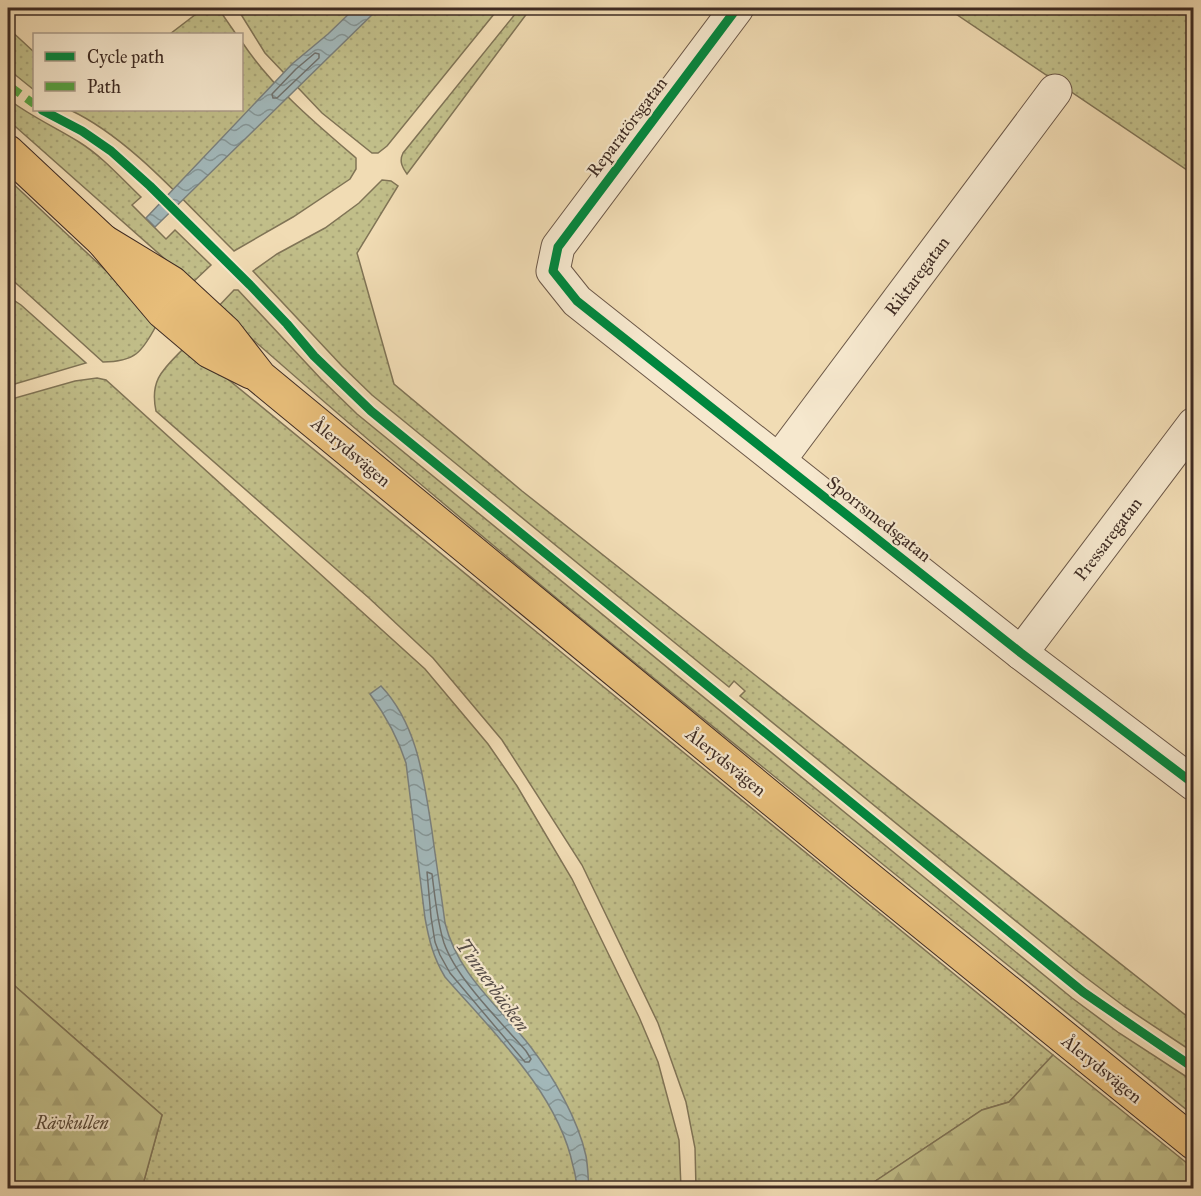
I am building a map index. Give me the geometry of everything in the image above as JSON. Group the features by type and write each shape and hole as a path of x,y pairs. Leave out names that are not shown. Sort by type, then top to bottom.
{"main road":[{"name":"Ålerydsvägen","path":"8,152 103,241 153,303 186,332 209,351 260,377 858,870 1194,1143"}],"street":[{"name":"Reparatörsgatan","path":"553,271 558,247 737,8"},
{"name":"Riktaregatan","path":"779,460 1055,91"},
{"name":"Sporrsmedsgatan","path":"553,271 577,300 1021,652 1194,784"},
{"name":"Pressaregatan","path":"1021,652 1194,424"}],"green space":[{"path":"204,8 218,8 235,33 171,33"},
{"path":"237,8 499,8 387,146 378,153 372,153 322,113 265,53"},
{"path":"520,8 531,8 407,174 401,159 403,153"},
{"path":"947,8 1193,8 1193,174"},
{"path":"8,28 33,51 33,89 8,69"},
{"path":"243,43 280,89 356,158 356,169 350,179 293,217 234,251 156,173 114,137 72,111 243,111"},
{"path":"8,99 96,154 141,197 132,205 166,239 175,230 211,265 192,283 8,120"},
{"path":"8,179 148,310 156,326 142,349 136,354 123,360 103,362 8,276"},
{"path":"382,180 391,181 398,186 357,253 394,384 522,491 1193,1021 1193,1052 1125,1007 1076,970 740,696 745,691 734,681 729,687 372,395 253,271 277,254 325,228 359,203"},
{"path":"234,290 238,290 357,414 1072,998 1119,1033 1193,1081 1193,1115 701,717 336,412 217,308"},
{"path":"15,301 86,363 8,386 8,303"},
{"path":"186,346 1053,1055 1009,1102 982,1110 865,1188 696,1188 695,1148 686,1102 658,1023 582,865 502,740 433,658 369,598 156,411 155,390 160,374"},
{"path":"97,378 106,380 425,669 488,744 517,786 572,879 639,1017 658,1062 679,1140 681,1188 142,1188 162,1115 8,980 8,400 75,381"},
{"name":"Rävkullen","path":"8,980 162,1115 142,1188 8,1188"},
{"path":"1053,1055 1193,1168 1193,1188 865,1188 982,1110 1009,1102"}],"water":[{"path":"355,8 379,8 155,227 146,218 292,64"},
{"path":"381,686 403,718 417,754 429,812 445,923 451,942 480,989 530,1046 556,1084 571,1113 582,1142 587,1160 589,1188 576,1188 575,1174 565,1139 538,1088 502,1041 445,977 437,962 425,918 406,763 391,727 370,694"}],"marked path":[{"path":"8,85 33,103"}],"cycle path":[{"path":"737,8 558,247 553,271 577,301 1021,653 1194,784"},
{"path":"44,111 82,131 111,151 150,186 250,285 314,356 371,411 1083,992 1194,1068"}],"water label":[{"name":"Tinnerbäcken","path":"493,985"}]}
